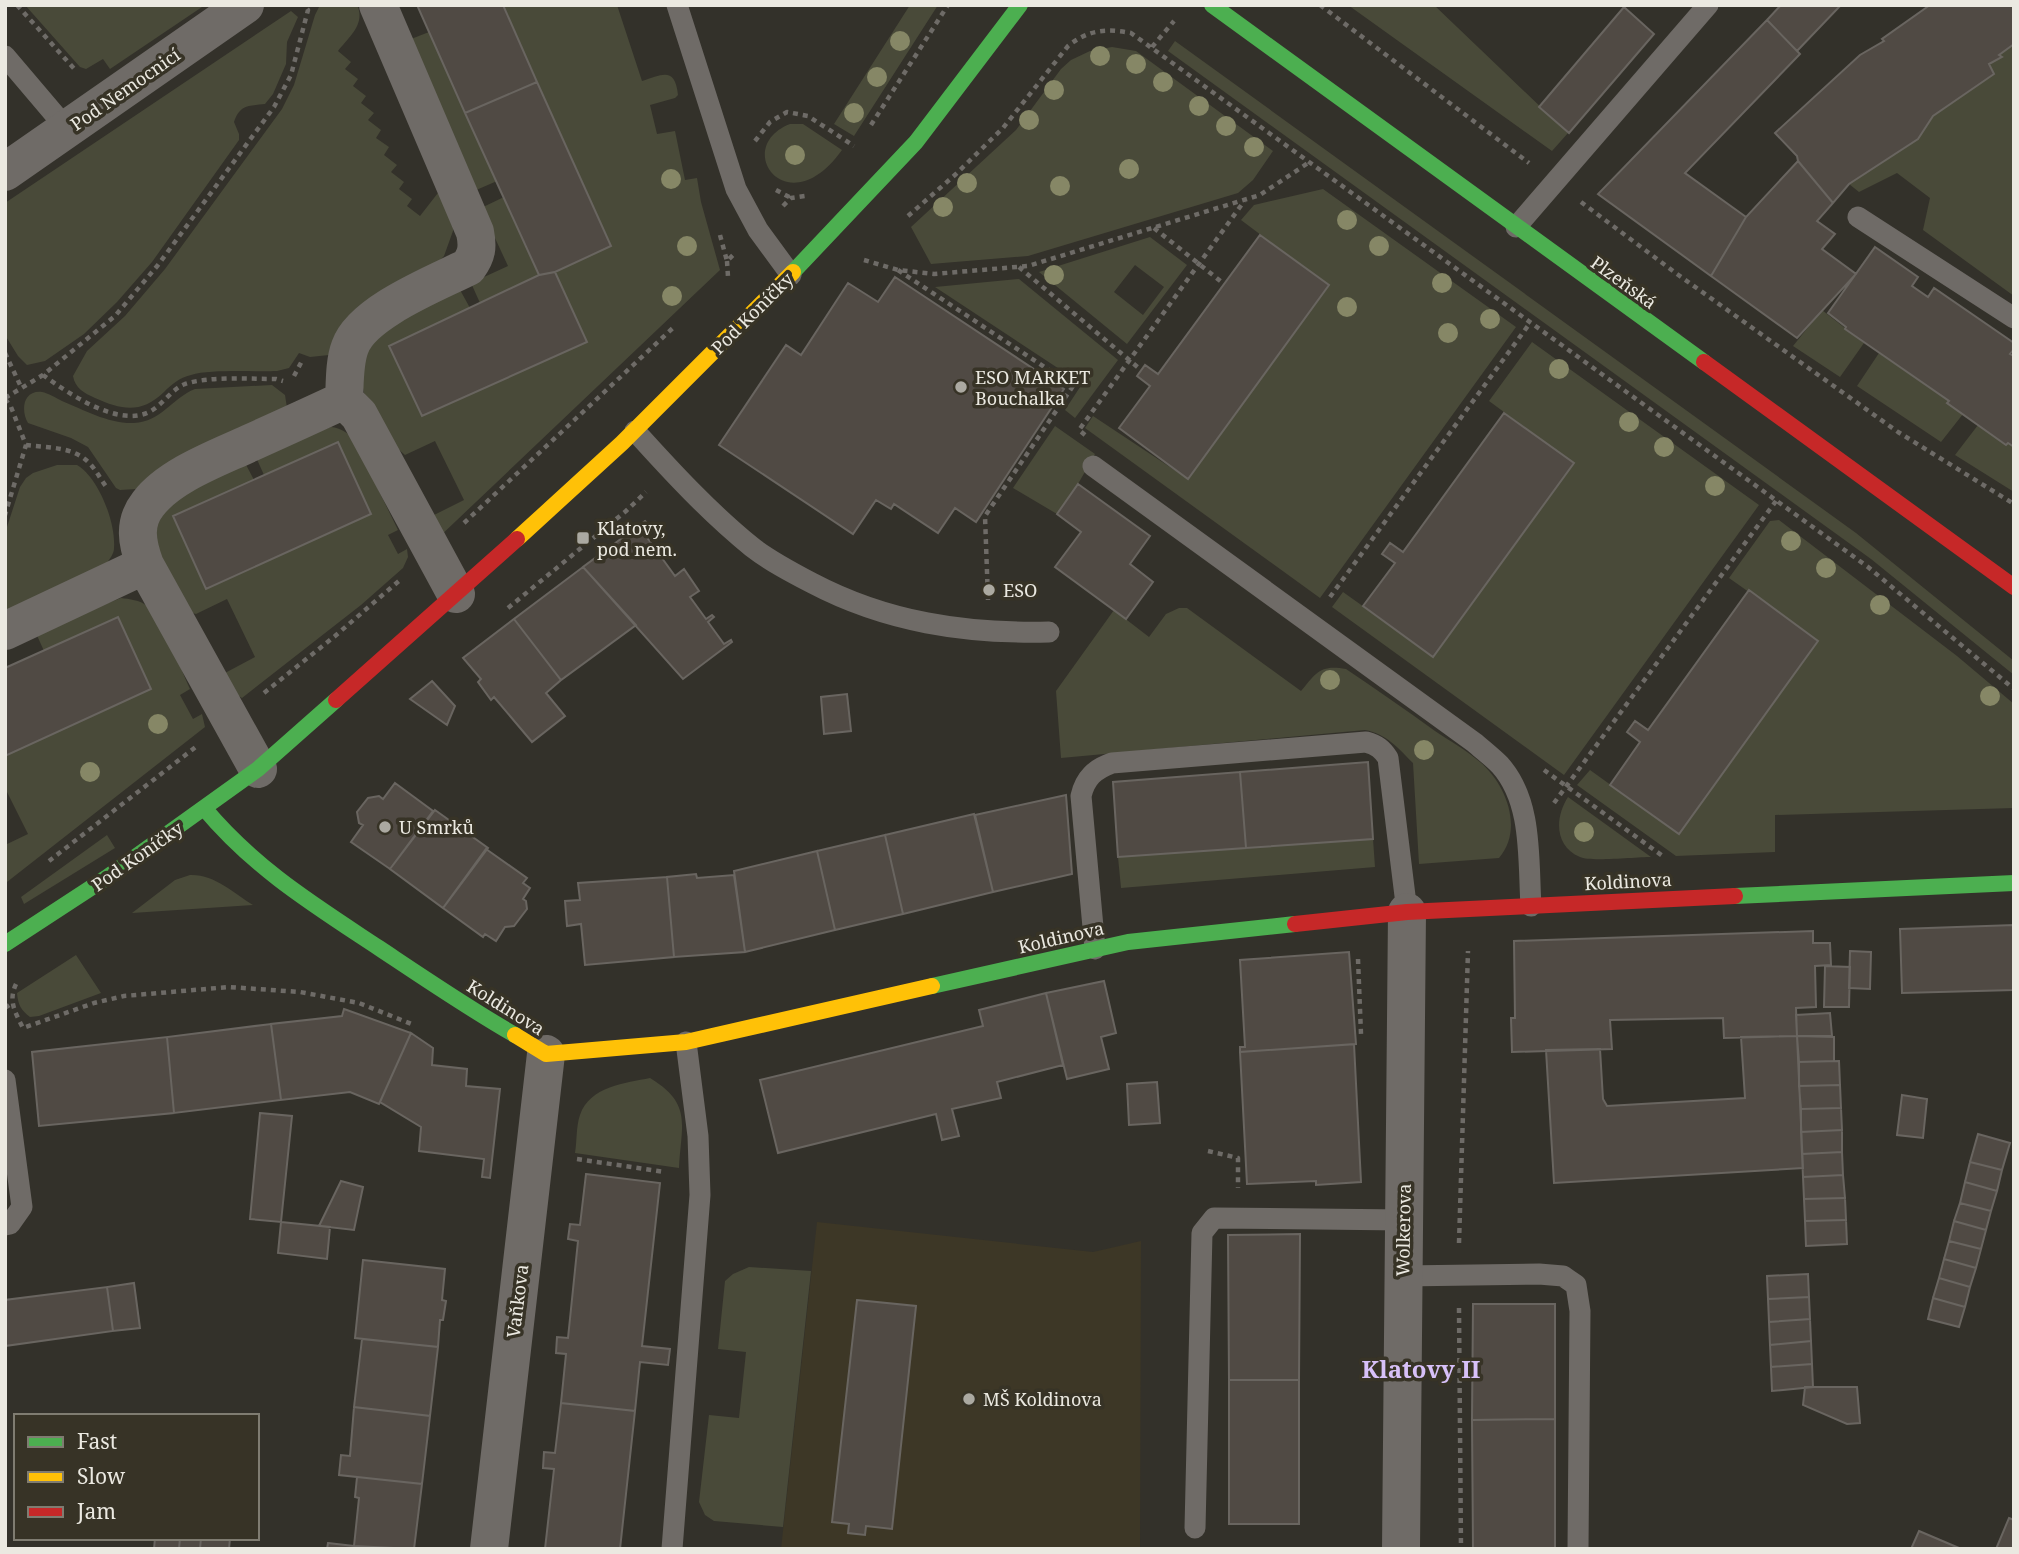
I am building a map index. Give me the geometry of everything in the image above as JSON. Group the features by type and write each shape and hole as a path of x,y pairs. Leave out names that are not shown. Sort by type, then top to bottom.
{"street":[{"name":"Pod Nemocnicí","path":"5,172 244,5"},
{"path":"344,400 349,349 357,332 372,317 468,267 478,246 475,232 378,5"},
{"name":"Pod Koníčky","path":"8,935 204,808 258,769 635,431 790,275 916,142 1020,5"},
{"name":"Plzeňská","path":"1212,5 2014,587"},
{"path":"258,769 145,565 138,545 137,531 148,504 158,493 191,470 344,400"},
{"path":"344,400 359,415 456,594"},
{"path":"5,631 145,565"},
{"name":"Koldinova","path":"204,808 229,838 302,897 485,1018 546,1054 686,1042 1128,942 1407,912 2014,883"},
{"name":"Wolkerova","path":"1401,1549 1407,912"},
{"name":"Vaňkova","path":"489,1549 546,1054"}],"lane":[{"path":"677,5 736,189 758,230 790,275"},
{"path":"1516,228 1708,5"},
{"path":"5,56 67,129"},
{"path":"1858,217 2014,318"},
{"path":"635,431 669,469 753,548 831,594 872,610 915,622 989,632 1049,632"},
{"path":"1093,466 1464,735 1499,764 1515,788 1523,809 1527,831 1531,905"},
{"path":"1095,949 1081,796 1090,776 1100,767 1112,763 1366,742 1374,744 1382,749 1388,758 1407,912"},
{"path":"672,1549 699,1176 698,1136 686,1042"},
{"path":"5,1080 22,1207 10,1224 5,1226"},
{"path":"1195,1528 1202,1233 1206,1226 1214,1218 1404,1220"},
{"path":"1403,1276 1539,1274 1563,1276 1576,1285 1580,1311 1578,1549"}],"path":[{"path":"17,5 74,70 86,76 101,65 116,95"},
{"path":"5,514 26,445 11,407 5,399 43,375 116,316 158,265 274,107 291,75 308,10 304,5"},
{"path":"870,126 948,5"},
{"path":"1320,5 1677,274 1898,432 2014,504"},
{"path":"1152,47 1178,16"},
{"path":"905,219 1003,128 1068,46 1079,37 1100,30 1131,33 1868,567 2014,690"},
{"path":"755,150 755,141 770,121 787,112 808,116 856,148"},
{"path":"849,158 863,136"},
{"path":"867,253 860,259 898,270 934,274 1018,267 1260,195 1308,163"},
{"path":"774,189 791,198 808,196"},
{"path":"727,261 791,198"},
{"path":"1093,466 1101,449 1079,430 1245,199"},
{"path":"718,223 729,276 720,285"},
{"path":"1153,227 1224,284"},
{"path":"1018,267 1141,370"},
{"path":"898,270 1073,386 985,516 989,632"},
{"path":"48,862 335,636 433,552 683,319"},
{"path":"1329,598 1530,323"},
{"path":"5,353 22,389"},
{"path":"43,375 90,405 114,413 138,414 148,413 180,386 194,381 276,379 290,383 305,355"},
{"path":"26,445 68,450 78,454 91,465 111,493 141,516"},
{"path":"504,611 626,511 669,469"},
{"path":"1552,811 1554,803 1776,501"},
{"path":"1358,952 1361,1040"},
{"path":"26,976 15,984 11,1004 23,1028 94,1003 124,996 229,987 300,992 359,1003 419,1027"},
{"path":"5,1008 11,1004"},
{"path":"566,1157 699,1176"}],"shaded area":[{"name":"MŠ Koldinova","path":"817,1222 1093,1252 1141,1241 1140,1549 781,1549"}],"green space":[{"path":"25,5 205,5 110,69 103,59 86,69 80,67"},
{"path":"320,5 357,5 358,24 338,51 351,62 345,69 358,79 353,86 366,96 361,103 374,113 368,120 381,130 376,138 389,147 384,155 397,165 391,172 404,182 399,189 412,199 407,206 420,216 441,189 453,206 453,231 444,256 424,278 329,355 310,357 299,353 289,368 277,371 221,371 191,375 139,407 114,405 87,394 78,387 73,376 87,351 125,316 165,269 282,109 294,85"},
{"path":"503,5 617,5 642,81 666,75 674,80 678,95 650,105 657,134 675,131 685,180 697,178 720,270 436,540 434,515 464,500 435,441 405,455 390,442 364,393 361,378 362,359 391,319 459,288 470,308 389,346 422,416 587,342 555,272 611,246"},
{"path":"910,5 938,5 854,136 834,124"},
{"path":"1348,5 1434,5 1568,133 1552,151"},
{"path":"291,11 298,17 287,42 286,64 273,94 265,104 246,107 239,112 234,122 239,140 152,262 84,334 45,361 27,365 5,335 5,203"},
{"path":"429,32 497,181 474,191 406,41"},
{"path":"1175,41 1856,533 2014,661 2014,675 1871,559 1168,51"},
{"path":"2014,44 2014,296 1923,230 1930,198 1897,173 1859,192 1849,184 1918,139 1933,116 1994,74 1989,64 2001,58 1999,55"},
{"path":"1112,47 1136,51 1273,151 1253,180 1238,193 1028,256 931,264 911,227 1016,130 1061,69 1071,60 1090,51"},
{"path":"790,124 803,124 842,150 822,172 802,182 786,182 773,174 766,163 766,149 773,135"},
{"path":"1323,189 1516,327 1320,598 1085,428 1093,416 1188,479 1328,285 1241,220 1254,205"},
{"path":"504,197 539,275 480,303 471,283 508,266 481,208"},
{"path":"1150,237 1187,265 1127,344 1039,272","holes":["1135,265 1164,287 1143,315 1114,292"]},
{"path":"1019,279 1118,360 1075,418 1065,410 1082,384 935,287"},
{"path":"1822,310 1864,343 1840,377 1793,346"},
{"path":"1532,342 1759,505 1564,775 1332,607 1343,592 1433,656 1573,463 1489,401"},
{"path":"1879,353 1949,401 1963,414 1941,442 1857,386"},
{"path":"272,385 285,395 287,408 158,473 136,489 116,488 88,447 28,423 24,413 30,394 42,392 106,419 125,423 143,422 152,419 195,389"},
{"path":"1978,425 2006,445 2008,443 2014,447 2014,492 1955,455"},
{"path":"1055,426 1095,454 1057,514 1013,488"},
{"path":"331,427 344,431 354,440 398,530 388,535 398,554 407,549 408,557 403,568 361,605 242,698 237,695 225,673 255,657 227,599 196,614 185,611 167,591 154,524 176,494 243,459 254,480 206,589 370,514 264,475 255,455"},
{"path":"57,465 77,465 99,490 112,526 113,552 107,563 5,619 5,533 20,487 33,473"},
{"path":"1779,520 1957,656 2014,704 2014,808 1775,815 1775,852 1676,856 1577,785 1590,770 1679,834 1818,641 1729,578 1770,521"},
{"path":"121,598 144,604 159,622 190,689 180,695 193,719 202,714 205,727 7,882 5,845 28,834 5,788 5,756 151,689 118,618 44,651 35,631"},
{"path":"1179,608 1187,608 1301,691 1319,671 1330,668 1346,669 1475,758 1497,782 1509,807 1510,834 1499,858 1419,864 1413,763 1386,738 1365,730 1061,758 1056,691 1114,610 1149,637 1166,614"},
{"path":"1568,797 1651,857 1593,859 1571,852 1565,846 1559,830 1561,813"},
{"path":"107,835 115,848 24,904 21,897"},
{"path":"1373,839 1375,867 1121,888 1118,857"},
{"path":"190,875 215,881 253,905 132,913 175,880"},
{"path":"76,955 101,993 30,1017 20,1007 17,993"},
{"path":"650,1078 673,1097 679,1107 682,1127 679,1168 575,1153 580,1115 592,1098 620,1084"},
{"path":"749,1267 811,1271 783,1527 714,1521 705,1515 699,1502 709,1415 739,1418 746,1352 718,1349 725,1281"}],"building":[{"path":"417,5 503,5 537,82 465,113"},
{"path":"1781,5 1841,5 1797,51 1767,20"},
{"path":"1930,5 2014,5 2014,44 1999,55 2002,57 1989,64 1994,74 1933,116 1918,139 1849,184 1833,203 1798,161 1797,156 1775,133 1860,55 1884,41 1882,39"},
{"path":"1624,7 1654,34 1569,133 1539,107"},
{"path":"1767,20 1800,54 1685,173 1746,217 1711,276 1598,194"},
{"path":"537,82 611,246 555,272 539,275 465,113"},
{"path":"1798,161 1833,203 1817,221 1835,234 1822,249 1856,274 1797,338 1711,276 1746,217"},
{"path":"1260,235 1329,285 1188,479 1119,428 1150,386 1137,376 1145,365 1158,374"},
{"path":"1875,247 1918,277 1912,286 1928,297 1934,288 2014,343 2010,354 2014,356 2014,447 2008,443 2006,445 1947,403 1949,401 1845,329 1846,327 1828,313"},
{"path":"555,272 587,342 422,416 389,346 539,275"},
{"path":"895,277 1064,389 976,522 955,508 938,533 894,504 891,509 876,500 853,534 719,445 786,345 801,355 848,283 878,302"},
{"path":"1504,413 1574,463 1433,657 1363,606 1395,563 1382,554 1390,543 1403,552"},
{"path":"338,442 371,514 206,589 173,516"},
{"path":"1078,484 1150,536 1130,564 1153,582 1126,619 1055,567 1081,532 1057,514"},
{"path":"645,521 647,523 640,528 657,551 663,546 665,549 659,554 675,576 684,569 699,591 690,597 706,619 712,615 714,617 708,622 724,644 731,640 732,642 683,679 583,567"},
{"path":"583,567 636,625 561,680 514,619"},
{"path":"1749,590 1818,641 1679,834 1610,785 1640,742 1627,732 1635,721 1648,730"},
{"path":"118,617 151,689 5,756 5,668"},
{"path":"514,619 561,680 546,693 565,716 532,742 494,697 491,700 478,682 481,679 463,658"},
{"path":"432,681 455,706 447,725 410,699"},
{"path":"847,694 851,731 824,734 821,697"},
{"path":"1368,762 1373,839 1246,848 1240,772"},
{"path":"1240,772 1246,848 1118,857 1113,782"},
{"path":"395,783 433,811 390,869 351,842 363,825 359,823 357,812 368,798 379,796 383,799"},
{"path":"1066,795 1072,874 993,892 975,815"},
{"path":"435,810 488,848 443,908 390,869"},
{"path":"974,814 993,892 903,914 885,835"},
{"path":"885,835 903,914 835,930 817,851"},
{"path":"486,849 527,878 523,883 530,888 523,899 527,909 514,926 505,927 496,941 485,934 483,937 443,908"},
{"path":"817,851 835,930 745,952 734,871"},
{"path":"696,874 697,878 734,875 745,952 674,957 667,877"},
{"path":"667,877 674,957 585,965 581,924 567,926 565,901 580,900 578,883"},
{"path":"2014,925 2014,990 1902,993 1900,929"},
{"path":"1813,931 1813,943 1830,943 1831,965 1815,966 1816,1007 1796,1008 1797,1036 1724,1038 1723,1018 1610,1020 1612,1049 1512,1052 1511,1018 1515,1018 1514,941"},
{"path":"1850,951 1871,952 1870,989 1849,988"},
{"path":"1349,952 1356,1044 1240,1052 1240,1047 1245,1047 1240,960"},
{"path":"1825,966 1850,967 1849,1007 1824,1007"},
{"path":"1104,981 1116,1033 1101,1037 1109,1069 1067,1079 1046,993"},
{"path":"1046,993 1063,1065 997,1082 1001,1098 952,1109 959,1136 942,1140 936,1114 778,1153 760,1080 983,1026 979,1010"},
{"path":"344,1009 411,1033 379,1104 350,1092 281,1100 271,1024 342,1016"},
{"path":"1830,1013 1832,1036 1797,1036 1796,1015"},
{"path":"271,1024 281,1100 174,1113 167,1037"},
{"path":"411,1033 433,1048 432,1065 467,1069 466,1086 500,1089 490,1178 482,1177 484,1159 419,1151 421,1127 380,1102"},
{"path":"1797,1036 1803,1168 1554,1183 1546,1050 1600,1049 1603,1099 1607,1106 1745,1098 1741,1037"},
{"path":"1797,1036 1834,1037 1834,1061 1799,1062"},
{"path":"167,1037 174,1113 39,1126 32,1052"},
{"path":"1354,1044 1361,1182 1316,1185 1316,1181 1247,1184 1240,1052"},
{"path":"1839,1061 1840,1085 1799,1086 1799,1062"},
{"path":"1157,1082 1160,1123 1129,1125 1127,1084"},
{"path":"1840,1085 1841,1108 1801,1109 1799,1086"},
{"path":"1902,1095 1927,1099 1923,1138 1897,1135"},
{"path":"1841,1108 1842,1130 1801,1132 1801,1109"},
{"path":"260,1113 292,1116 281,1222 250,1219"},
{"path":"1842,1130 1842,1152 1802,1154 1801,1132"},
{"path":"1978,1134 2010,1143 2002,1170 1970,1162"},
{"path":"1842,1152 1843,1175 1803,1177 1802,1154"},
{"path":"1970,1162 2002,1170 1997,1191 1965,1182"},
{"path":"586,1174 660,1183 642,1346 670,1349 668,1365 640,1362 635,1411 561,1403 566,1354 556,1353 557,1337 568,1338 578,1241 568,1239 570,1224 580,1225"},
{"path":"1843,1175 1845,1198 1804,1199 1803,1177"},
{"path":"341,1181 363,1187 354,1230 319,1226"},
{"path":"1965,1182 1997,1191 1991,1211 1960,1203"},
{"path":"1845,1198 1846,1220 1805,1221 1804,1199"},
{"path":"1960,1203 1991,1211 1986,1230 1954,1221"},
{"path":"1846,1220 1847,1244 1806,1246 1805,1221"},
{"path":"1954,1221 1986,1230 1981,1249 1949,1241"},
{"path":"281,1222 330,1227 327,1259 278,1253"},
{"path":"1300,1234 1299,1380 1229,1380 1228,1235"},
{"path":"1949,1241 1981,1249 1976,1268 1944,1259"},
{"path":"1944,1259 1976,1268 1970,1287 1939,1278"},
{"path":"363,1260 445,1269 442,1300 446,1301 443,1320 440,1320 438,1347 355,1338"},
{"path":"1808,1274 1809,1297 1768,1299 1767,1276"},
{"path":"1939,1278 1970,1287 1965,1307 1933,1298"},
{"path":"134,1283 140,1328 113,1331 107,1287"},
{"path":"107,1287 113,1331 5,1346 5,1300"},
{"path":"1809,1297 1810,1319 1769,1322 1768,1299"},
{"path":"1933,1298 1965,1307 1959,1327 1928,1319"},
{"path":"857,1300 916,1306 892,1529 866,1526 865,1535 848,1533 849,1524 832,1522"},
{"path":"1473,1304 1555,1304 1555,1419 1472,1420"},
{"path":"1810,1319 1811,1341 1770,1345 1769,1322"},
{"path":"362,1339 438,1347 430,1416 354,1407"},
{"path":"1811,1341 1812,1364 1771,1367 1770,1345"},
{"path":"1812,1364 1813,1387 1772,1391 1771,1367"},
{"path":"1229,1380 1299,1380 1299,1524 1229,1524"},
{"path":"1805,1387 1857,1387 1860,1423 1847,1424 1803,1405"},
{"path":"561,1403 635,1411 620,1549 545,1549 554,1469 543,1468 544,1452 555,1453"},
{"path":"354,1407 430,1416 422,1484 339,1475 341,1455 350,1456"},
{"path":"1555,1419 1555,1549 1473,1549 1472,1420"},
{"path":"357,1477 422,1484 414,1549 354,1546 359,1498 355,1497"},
{"path":"2009,1518 2014,1520 2014,1549 1996,1549"},
{"path":"1919,1531 1959,1548 1959,1549 1911,1549"},
{"path":"155,1540 180,1540 179,1549 154,1549"},
{"path":"180,1540 201,1540 200,1549 179,1549"},
{"path":"201,1540 230,1540 229,1549 200,1549"},
{"path":"328,1543 354,1546 379,1549 327,1549"}],"traffic: fast":[{"path":"793,272 916,142 1020,5"},
{"path":"1212,5 1704,362"},
{"path":"5,944 106,878 258,769 336,700"},
{"path":"204,808 244,850 286,885 429,982 515,1035"},
{"path":"1735,896 2014,883"},
{"path":"932,986 1128,942 1295,924"}],"traffic: slow":[{"path":"517,539 622,443 793,272"},
{"path":"515,1035 546,1054 686,1042 932,986"}],"traffic: jam":[{"path":"1704,362 2014,587"},
{"path":"336,700 517,539"},
{"path":"1295,924 1407,912 1735,896"}],"place":[{"name":"ESO MARKET Bouchalka","path":"961,387"},
{"name":"Klatovy, pod nem.","path":"583,538"},
{"name":"ESO","path":"989,590"},
{"name":"U Smrků","path":"385,827"},
{"name":"MŠ Koldinova","path":"969,1399"}],"district":[{"name":"Klatovy II","path":"1421,1368"}]}
